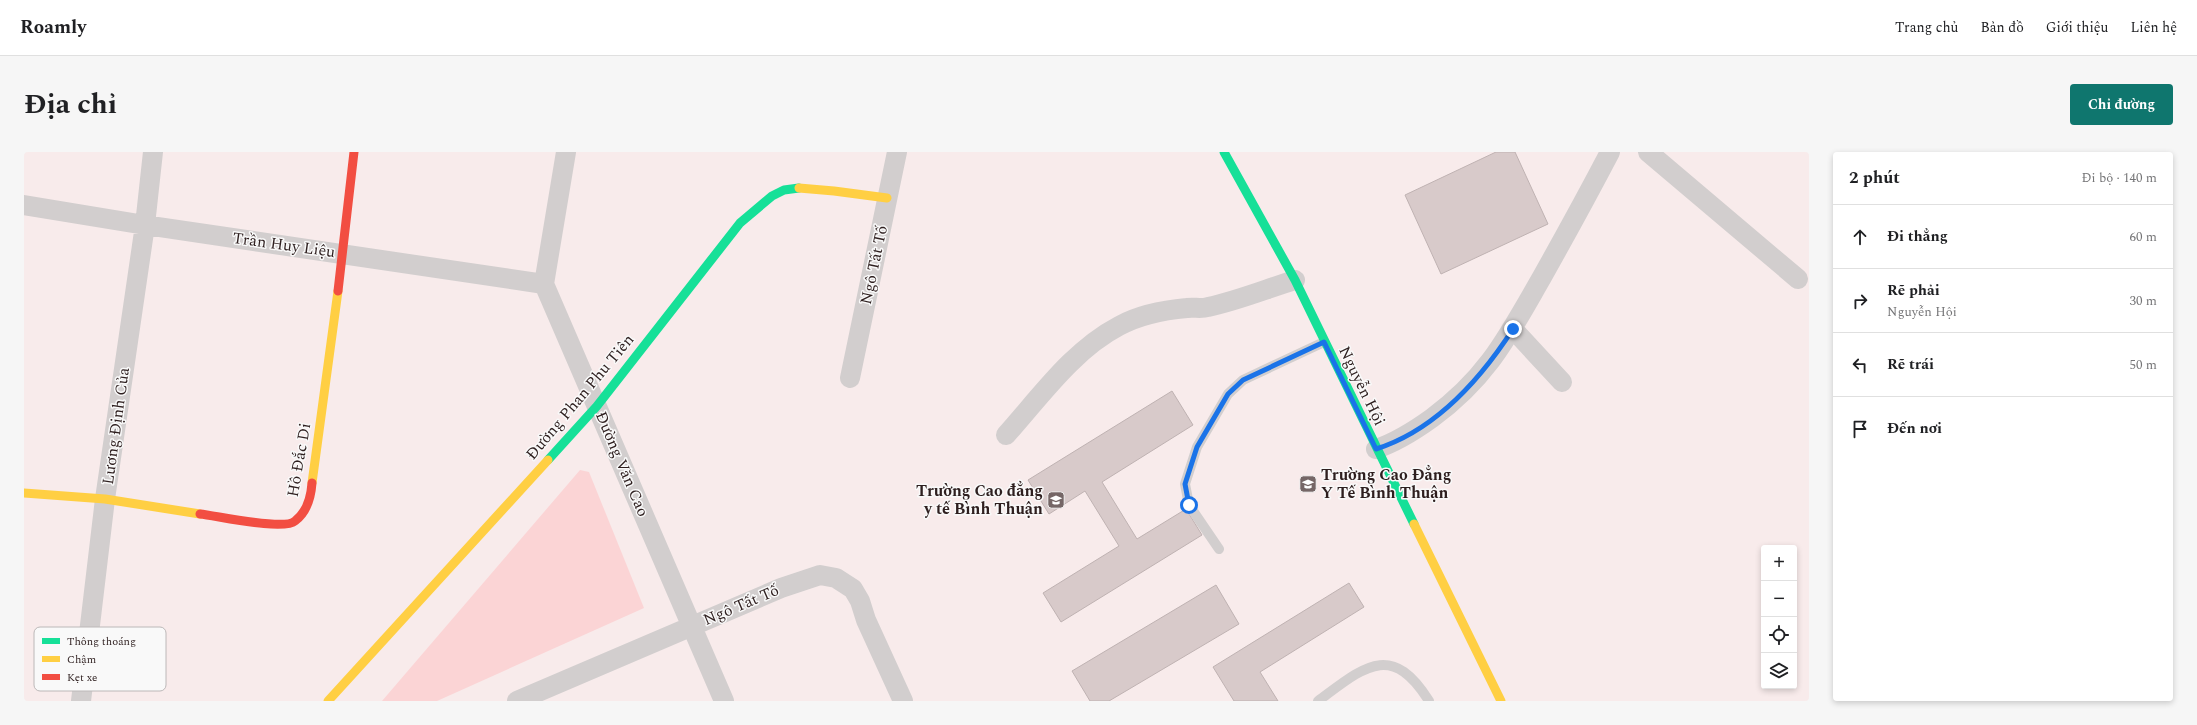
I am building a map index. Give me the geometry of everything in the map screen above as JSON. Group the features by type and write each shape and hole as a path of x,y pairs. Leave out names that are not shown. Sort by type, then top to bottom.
{"street":[{"name":"Lương Định Của","path":"90,627 105,499 145,225 153,152"},
{"name":"Hồ Đắc Di","path":"24,493 105,499 280,526 295,522 310,501 343,253 354,152"},
{"path":"544,284 566,152"},
{"name":"Ngô Tất Tố","path":"850,378 897,152"},
{"name":"Nguyễn Hội","path":"1224,152 1295,280 1376,449 1501,701"},
{"path":"1376,449 1389,445 1416,430 1453,402 1478,378 1513,329 1577,215 1610,152"},
{"path":"1648,152 1798,279"},
{"name":"Đường Phan Phu Tiên","path":"328,701 597,406 740,223 762,203 784,190 804,188 888,198"},
{"name":"Trần Huy Liệu","path":"24,205 145,225 343,253 544,284"},
{"path":"1006,435 1066,368 1098,339 1119,326 1140,317 1160,312 1187,308 1207,308 1295,280"},
{"name":"Đường Văn Cao","path":"544,284 724,701"},
{"path":"1513,329 1562,382"},
{"name":"Ngô Tất Tố","path":"517,701 781,588 820,575 836,578 853,589 860,601 866,620 903,701"},
{"name":"Lương Định Của","path":"81,701 82,691"}],"lane":[{"path":"1219,549 1189,505 1185,484 1197,447 1228,394 1243,380 1324,342"},
{"path":"1318,701 1357,672 1377,664 1397,667 1408,674 1429,701"}],"shaded area":[{"path":"580,470 589,472 644,608 437,701 382,701"}],"building":[{"path":"1496,152 1515,152 1548,224 1441,274 1405,195"},
{"name":"Trường Cao đẳng y tế Bình Thuận","path":"1172,391 1193,425 1102,482 1137,539 1186,509 1202,535 1061,622 1043,593 1119,546 1085,491 1049,514 1028,480"},
{"path":"1349,583 1364,607 1260,672 1278,701 1234,701 1213,667"},
{"path":"1216,585 1239,624 1109,701 1090,701 1072,671"}],"traffic: fast":[{"path":"1224,152 1295,280 1414,524"},
{"path":"548,460 597,406 740,223 772,196 784,190 799,188"}],"traffic: slow":[{"path":"799,188 887,198"},
{"path":"312,483 338,291"},
{"path":"328,701 548,460"},
{"path":"24,493 105,499 200,514"},
{"path":"1414,524 1501,701"}],"traffic: jam":[{"path":"338,291 354,152"},
{"path":"200,514 265,524 288,524 295,521 303,513 311,494 312,483"}],"place":[{"name":"Trường Cao Đẳng Y Tế Bình Thuận","path":"1308,484"},
{"name":"Trường Cao đẳng y tế Bình Thuận","path":"1056,500"}],"route":[{"path":"1189,505 1185,484 1197,447 1228,394 1243,380 1324,342 1376,449 1389,445 1416,430 1453,402 1478,378 1513,329"}]}
